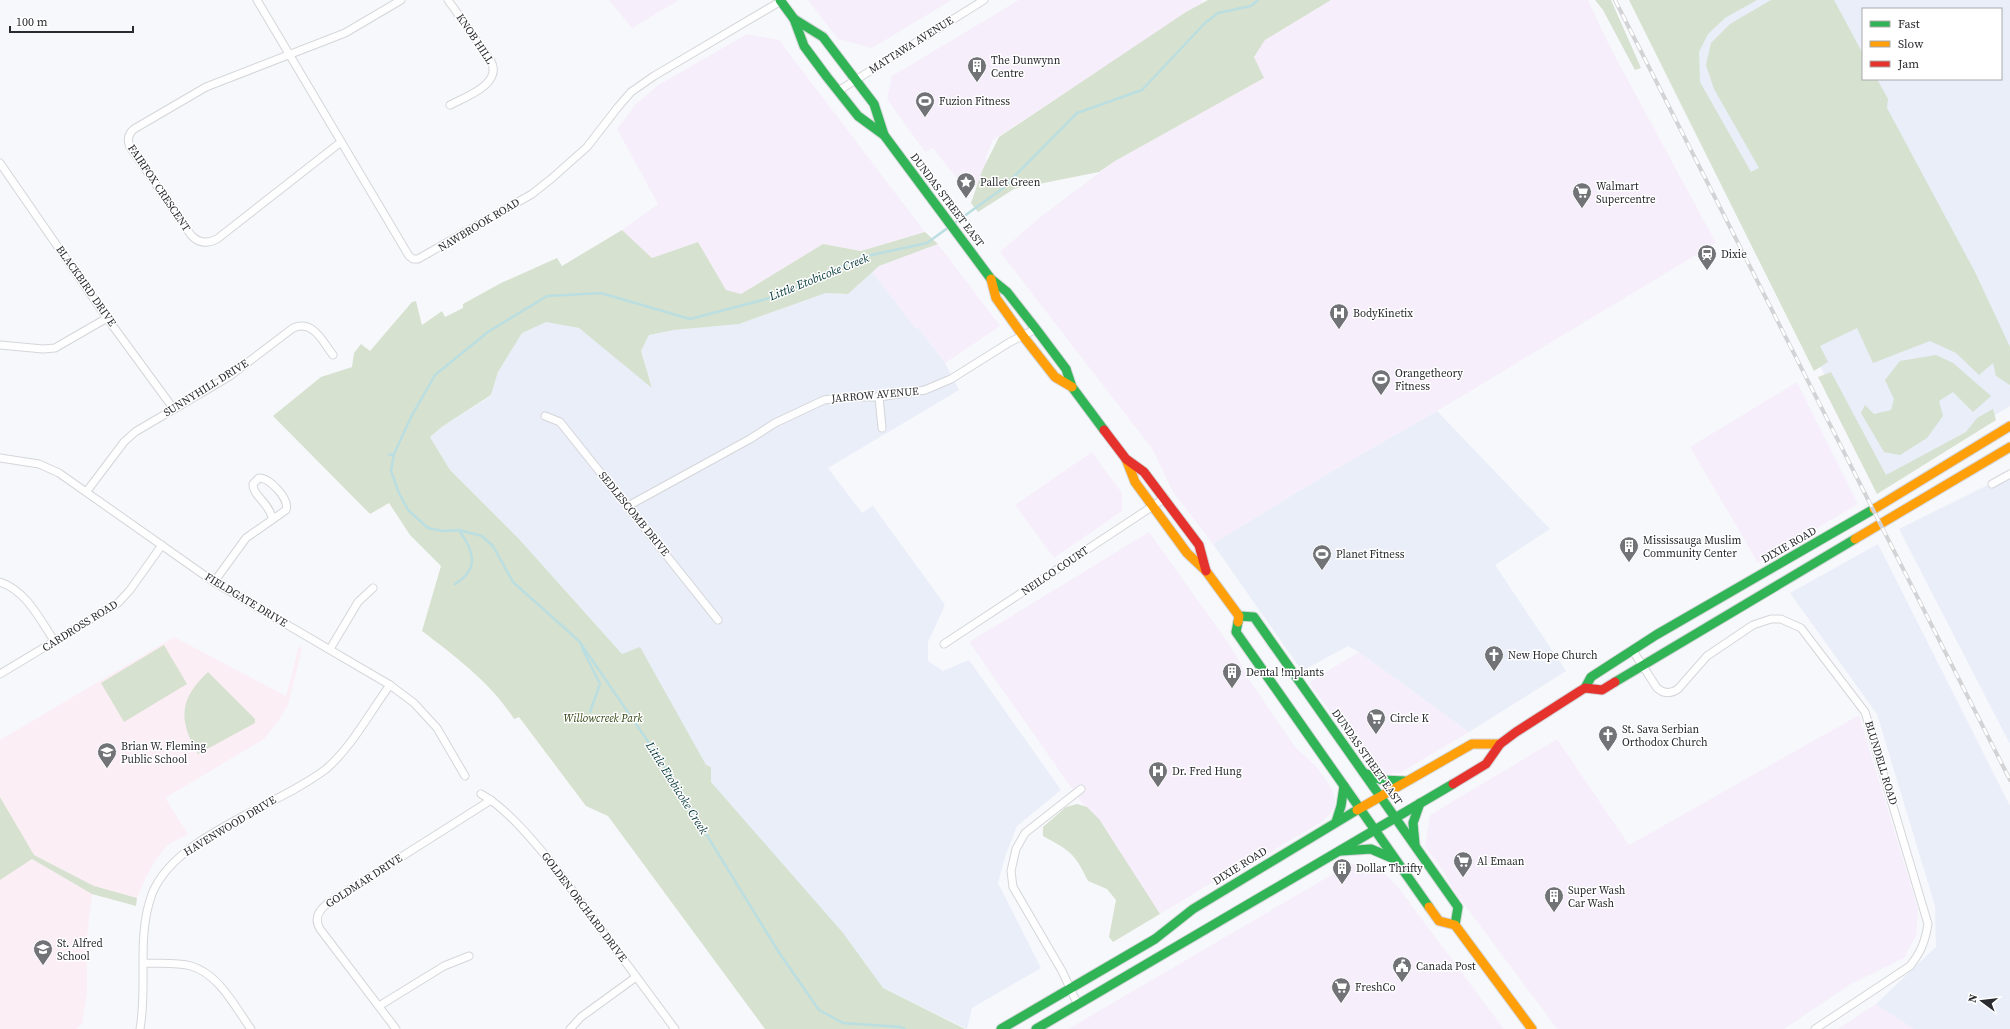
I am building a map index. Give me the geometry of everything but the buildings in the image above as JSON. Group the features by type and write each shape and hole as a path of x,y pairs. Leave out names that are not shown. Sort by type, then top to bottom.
{"main road":[{"name":"DUNDAS STREET EAST","path":"780,1 794,18 823,37 874,104 884,135"},
{"name":"DUNDAS STREET EAST","path":"794,18 804,46 838,91 858,116 884,135 965,241 991,279 1007,292 1066,369 1072,387 1126,459 1135,482 1187,553 1206,571 1239,616 1254,617 1458,907 1454,925"},
{"name":"DUNDAS STREET EAST","path":"991,279 996,298 1023,336 1055,377 1072,387"},
{"name":"DIXIE ROAD","path":"1036,1029 1341,851 1486,764 1500,744 1516,732 1585,688 1591,677 1656,636 1861,517 2010,426"},
{"path":"1585,688 1602,690 2010,447"},
{"name":"DUNDAS STREET EAST","path":"1126,459 1144,472 1199,545 1206,571"},
{"path":"1239,616 1236,632 1439,921 1454,925 1532,1029"},
{"name":"DIXIE ROAD","path":"1001,1029 1155,939 1193,909 1405,781 1472,744 1500,744"},
{"path":"1363,773 1382,780 1405,781"},
{"path":"1336,822 1342,806 1344,786"},
{"path":"1415,847 1413,823 1420,803"},
{"path":"1341,851 1371,849 1396,860"}],"street":[{"name":"NAWBROOK ROAD","path":"257,0 409,256 418,260 532,194 587,147 631,92 654,76 780,1"},
{"name":"FAIRFOX CRESCENT","path":"341,142 217,240 206,242 198,240 191,235 130,148 128,138 132,131 193,94 216,82 345,34 401,0"},
{"name":"KNOB HILL","path":"448,0 492,61 494,71 488,82 450,105"},
{"name":"MATTAWA AVENUE","path":"838,91 984,0"},
{"name":"BLACKBIRD DRIVE","path":"0,163 107,318 173,408"},
{"path":"0,345 43,349 55,348 107,318"},
{"name":"SUNNYHILL DRIVE","path":"87,491 129,437 173,408 230,376 298,326 307,326 314,330 333,355"},
{"name":"JARROW AVENUE","path":"628,506 750,439 775,423 824,400 845,397 879,397 925,390 942,383 1036,329"},
{"path":"879,397 882,428"},
{"name":"SEDLESCOMB DRIVE","path":"545,416 560,422 718,620"},
{"name":"FIELDGATE DRIVE","path":"0,458 25,461 50,468 87,491 214,582 390,685 426,714 456,758 465,776"},
{"path":"1992,484 2010,474"},
{"path":"214,582 246,538 272,518 285,511 287,506 286,500 267,479 259,478 253,484 254,490 270,509 272,518"},
{"name":"NEILCO COURT","path":"944,644 1165,498"},
{"name":"CARDROSS ROAD","path":"0,674 118,603 130,590 162,545"},
{"path":"0,582 11,587 23,596 55,642"},
{"path":"330,649 358,602 373,588"},
{"name":"BLUNDELL ROAD","path":"1633,651 1657,688 1663,692 1672,692 1678,689 1707,656 1760,622 1771,619 1781,619 1800,628 1865,712 1928,924 1926,941 1920,954 1910,966 1815,1029"},
{"name":"HAVENWOOD DRIVE","path":"140,1029 144,1010 145,927 150,900 156,886 169,867 196,844 325,769 343,751 390,685"},
{"path":"1078,1005 1013,887 1011,871 1016,849 1025,833 1081,789"},
{"name":"GOLDEN ORCHARD DRIVE","path":"481,794 491,800 534,842 555,867 592,914 636,977 676,1029"},
{"name":"GOLDMAR DRIVE","path":"396,1029 320,929 317,920 318,912 327,904 491,800"},
{"path":"379,1006 444,966 469,956"},
{"path":"145,963 185,965 204,971 218,984 251,1029"},
{"path":"570,1029 582,1017 636,977"}],"shaded area":[{"path":"609,0 679,0 632,28"},
{"path":"808,0 952,0 872,48 838,39"},
{"path":"1019,0 1201,0 1203,2 993,140 986,157 989,172 969,194 933,148 925,152 887,99 892,76"},
{"path":"1331,0 1588,0 1609,45 1716,243 1437,411 1319,479 1213,544 1173,492 1153,450 1000,252 1039,218 1115,161 1263,78 1254,57 1265,40"},
{"path":"1637,0 2010,0 2010,406 1879,484"},
{"path":"747,34 779,40 925,232 861,251 823,244 741,294 726,290 698,242 652,258 622,230 658,204 617,129 636,104 657,86"},
{"path":"938,244 1000,326 945,363 918,328 915,329 872,272 879,266"},
{"path":"872,272 915,328 918,328 945,363 959,390 828,468 862,513 873,506 945,605 928,642 928,661 943,671 969,660 1061,790 1017,826 1005,857 998,883 1041,968 972,1008 967,1029 883,988 711,782 711,767 706,765 622,654 519,539 450,470 430,437 443,426 491,396 498,372 522,333 546,321 579,328 652,387 641,351 649,335 674,330 739,324 826,293 848,294"},
{"path":"1797,382 1858,504 1758,563 1690,447"},
{"path":"1437,411 1550,529 1495,565 1566,671 1469,732 1359,652 1348,646 1302,671 1213,544 1319,479"},
{"path":"1092,452 1122,493 1122,511 1054,558 1015,505"},
{"path":"2010,474 2010,744 1899,529"},
{"path":"1149,532 1231,647 1252,684 1296,748 1316,766 1332,789 1335,799 1335,806 1323,821 1257,860 1247,862 1160,914 969,642"},
{"path":"1878,544 2010,806 2010,1029 1914,1029 1876,1004 1936,947 1935,906 1877,714 1790,593"},
{"name":"Brian W. Fleming Public School","path":"174,637 286,696 299,646 302,649 288,705 279,720 264,739 165,798 188,834 169,844 156,859 137,898 94,886 34,855 0,797 0,740"},
{"path":"1359,652 1469,732 1400,773 1386,774 1372,768 1310,684 1313,680"},
{"path":"1859,715 1918,909 1916,936 1904,958 1851,984 1784,1029 1557,1029 1455,892 1440,866 1425,847 1430,815 1557,739 1629,845"},
{"name":"St. Alfred School","path":"32,859 92,894 87,937 87,994 82,1024 76,1029 0,1029 0,879"},
{"path":"1350,864 1376,865 1398,887 1504,1029 1068,1029"},
{"path":"1876,1004 1914,1029 1838,1029"}],"green space":[{"path":"1208,0 1331,0 1265,40 1254,57 1264,78 1115,161 1099,172 1014,189 978,212 971,203 982,171 999,137 1186,12"},
{"path":"1595,0 1611,0 1641,68 1635,70 1603,10"},
{"path":"1629,0 1757,0 1725,18 1708,34 1699,52 1700,82 1751,172 1759,168 1714,89 1706,65 1711,43 1730,24 1771,0 1834,0 1862,52 1862,80 1878,80 1888,99 1887,108 1975,272 2010,347 2010,385 1996,376 1993,363 1979,375 1956,353 1930,341 1873,363 1857,328 1820,346 1828,362 1814,371"},
{"name":"Willowcreek Park","path":"622,230 652,258 698,242 726,290 741,294 823,244 861,251 925,232 938,244 879,266 848,294 826,293 739,324 674,330 649,335 641,351 652,388 579,328 546,322 522,333 498,372 491,395 443,426 430,437 450,470 519,539 622,654 640,647 706,765 711,767 711,782 843,933 883,988 965,1029 765,1029 608,816 586,806 519,717 514,719 484,682 422,631 441,566 410,535 389,503 370,514 273,416 321,377 352,367 354,353 361,344 370,351 412,302 416,301 422,325 442,311 445,317 463,308 463,304 501,283 557,258 562,266"},
{"path":"1936,355 1953,363 1991,396 1973,412 1953,392 1939,401 1943,416 1927,438 1900,455 1884,452 1861,413 1865,405 1874,414 1891,410 1894,399 1885,380 1900,361"},
{"path":"1831,372 1886,475 1966,432 1977,418 1993,409 1996,420 1877,494 1818,377"},
{"path":"164,645 187,684 124,722 101,683"},
{"path":"208,672 255,719 255,723 198,754 187,731 185,710 191,691"},
{"path":"0,797 34,855 94,886 137,898 136,906 92,894 32,859 0,880"},
{"path":"1077,804 1087,807 1099,819 1160,914 1113,942 1109,937 1116,900 1107,889 1088,881 1079,864 1070,853 1043,836 1043,827 1066,807"}],"waterway":[{"name":"Little Etobicoke Creek","path":"953,224 1002,189 1077,113 1142,90 1205,23 1218,13 1251,6 1258,0"},
{"name":"Little Etobicoke Creek","path":"905,1029 901,1027 843,1023 819,1010 780,954 658,756 579,641 513,582 493,546 482,536 459,530 443,531 428,528 408,510 399,493 391,471 394,454 411,417 435,375 488,332 547,296 601,293 690,319 774,297 862,257 927,243 949,227"},
{"name":"Little Etobicoke Creek","path":"389,455 394,454"},
{"path":"455,584 468,572 472,559 468,545 459,530"},
{"path":"582,648 600,684 590,712"}],"railway":[{"path":"1615,0 2010,780"}],"traffic: fast":[{"path":"780,0 794,19 804,46 827,77 858,116 884,135 991,279 1007,292 1066,369 1072,387 1104,430"},
{"path":"794,19 823,37 874,104 884,135"},
{"path":"1585,688 1591,677 1656,635 1874,509"},
{"path":"1615,682 1855,539"},
{"path":"1239,616 1254,617 1458,907 1455,925"},
{"path":"1238,622 1236,632 1429,907"},
{"path":"1364,773 1382,780 1405,781"},
{"path":"1036,1029 1453,784"},
{"path":"1336,822 1341,806 1344,786"},
{"path":"1415,844 1413,823 1420,803"},
{"path":"1001,1029 1155,939 1193,909 1357,810"},
{"path":"1341,851 1371,849 1394,859"}],"traffic: slow":[{"path":"991,279 996,298 1023,336 1055,377 1072,387"},
{"path":"1874,509 2010,426"},
{"path":"1855,539 2010,447"},
{"path":"1126,459 1135,482 1187,553 1206,571 1239,616 1238,622"},
{"path":"1357,810 1472,744 1500,744"},
{"path":"1429,907 1439,921 1455,925 1532,1029"}],"traffic: jam":[{"path":"1104,430 1126,459 1144,472 1199,545 1206,571"},
{"path":"1453,784 1486,764 1500,744 1516,732 1580,691 1585,688 1602,690 1615,682"}],"place":[{"name":"The Dunwynn Centre","path":"977,83"},
{"name":"Fuzion Fitness","path":"925,118"},
{"name":"Pallet Green","path":"966,199"},
{"name":"Walmart Supercentre","path":"1582,209"},
{"name":"Dixie","path":"1707,271"},
{"name":"BodyKinetix","path":"1339,330"},
{"name":"Orangetheory Fitness","path":"1381,396"},
{"name":"Mississauga Muslim Community Center","path":"1629,563"},
{"name":"Planet Fitness","path":"1322,571"},
{"name":"New Hope Church","path":"1494,672"},
{"name":"Dental !mplants","path":"1232,689"},
{"name":"Circle K","path":"1376,735"},
{"name":"St. Sava Serbian Orthodox Church","path":"1608,752"},
{"name":"Brian W. Fleming Public School","path":"107,769"},
{"name":"Dr. Fred Hung","path":"1158,788"},
{"name":"Al Emaan","path":"1463,878"},
{"name":"Dollar Thrifty","path":"1342,885"},
{"name":"Super Wash Car Wash","path":"1554,913"},
{"name":"St. Alfred School","path":"43,966"},
{"name":"Canada Post","path":"1402,983"},
{"name":"FreshCo","path":"1341,1004"}]}
